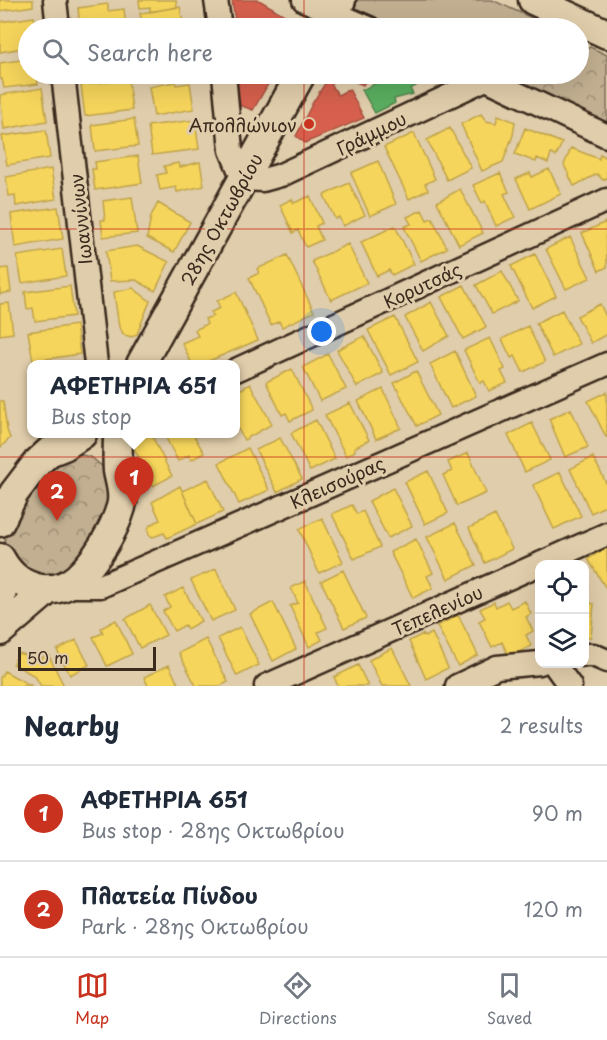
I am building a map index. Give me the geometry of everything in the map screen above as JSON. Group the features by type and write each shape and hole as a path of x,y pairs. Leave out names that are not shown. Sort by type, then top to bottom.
{"main road":[{"path":"533,0 567,18"},
{"path":"589,28 607,33"},
{"name":"28ης Οκτωβρίου","path":"143,360 295,84"},
{"path":"0,631 56,587 77,577 103,548 122,505 123,489 118,471 118,438"},
{"path":"0,522 14,493 37,463 49,452 73,440 81,446 97,451 118,471"},
{"path":"3,564 23,583 33,588 56,587"},
{"path":"0,602 3,564"}],"street":[{"path":"55,0 57,18"},
{"path":"216,0 219,18"},
{"path":"304,0 334,14"},
{"name":"Ιωαννίνων","path":"64,84 96,360"},
{"path":"225,84 231,150 243,179"},
{"name":"Γράμμου","path":"243,179 263,180 281,176 467,84"},
{"path":"503,84 607,136"},
{"name":"Κορυτσάς","path":"240,368 607,200"},
{"name":"Κλεισούρας","path":"56,587 101,586 607,364"},
{"name":"Τεπελενίου","path":"266,686 607,534"},
{"path":"589,655 607,661"},
{"path":"457,686 496,668 535,664"},
{"path":"557,668 570,686"}],"green space":[{"path":"349,0 492,0 532,18 368,18 345,8"},
{"path":"589,47 607,55 607,129 517,84 589,84"},
{"path":"65,454 80,454 92,458 103,467 110,478 112,504 71,572 46,582 5,552 5,536 8,522 22,497"}],"building: Homes":[{"path":"0,0 33,0 33,6 0,11"},
{"path":"139,0 176,0 177,7 150,12 150,7 140,8"},
{"path":"108,4 108,11 124,9 125,18 79,18 78,8"},
{"path":"180,7 182,18 141,18 140,13"},
{"path":"18,19 18,49 0,52 0,22"},
{"path":"18,60 18,84 38,84 4,88 2,79 0,79 0,63"},
{"path":"129,84 132,110 85,116 81,85"},
{"path":"165,84 190,84 194,109 154,116 149,87"},
{"path":"42,88 47,121 4,129 0,95"},
{"path":"481,114 486,121 496,123 498,115 515,122 513,135 503,162 482,171 461,124"},
{"path":"134,119 138,146 95,151 92,125"},
{"path":"195,120 199,149 152,155 148,126"},
{"path":"450,128 471,168 447,180 427,140"},
{"path":"525,128 562,143 556,156 551,154 548,163 537,158 536,162 515,154"},
{"path":"46,130 50,158 7,165 2,136"},
{"path":"414,133 435,179 425,184 428,190 409,199 384,147"},
{"path":"571,148 599,159 600,154 607,158 607,178 603,180 597,174 574,186 564,165"},
{"path":"138,156 142,183 95,190 92,169 96,169 95,162"},
{"path":"378,161 396,204 370,216 351,173"},
{"path":"200,162 204,186 177,192 176,187 160,190 157,175 166,173 164,166 179,163 180,167"},
{"path":"51,169 56,199 16,206 15,195 9,196 6,177"},
{"path":"549,169 561,194 530,209 516,179 530,173 532,177"},
{"path":"500,173 509,192 504,194 515,217 496,226 485,201 482,203 473,185"},
{"path":"349,183 365,215 343,226 339,217 335,219 324,195"},
{"path":"460,189 483,233 459,245 437,202"},
{"path":"310,196 322,223 316,226 322,240 306,247 298,230 293,233 280,205 292,199 294,203"},
{"path":"132,197 137,233 103,237 101,220 105,220 103,201"},
{"path":"158,203 190,222 174,252 147,238 151,216"},
{"path":"58,207 63,239 15,247 11,214"},
{"path":"422,210 427,220 432,218 447,248 421,261 404,227 411,224 407,217"},
{"path":"606,222 607,267 599,271 582,233"},
{"path":"395,226 414,264 392,275 389,270 377,276 361,242"},
{"path":"570,237 590,278 566,289 546,249"},
{"path":"348,244 367,283 331,300 312,261"},
{"path":"137,246 169,262 155,291 136,280 110,281 106,251"},
{"path":"62,249 66,276 22,283 17,256"},
{"path":"535,254 556,296 532,308 511,266"},
{"path":"287,255 314,312 282,327 279,321 271,325 249,278 259,273 257,269"},
{"path":"8,268 11,292 0,294 0,269"},
{"path":"502,271 518,301 492,314 476,285"},
{"path":"464,285 486,327 463,339 441,297"},
{"path":"70,286 74,316 35,321 33,308 27,309 25,292"},
{"path":"133,288 150,301 137,334 132,337 124,335 119,327 114,292"},
{"path":"236,292 258,340 211,360 190,360 182,343 198,336 195,330 207,324 205,319 213,316 211,312 220,308 217,301"},
{"path":"431,302 449,336 423,351 405,317"},
{"path":"9,303 13,333 0,335 0,304"},
{"path":"600,304 607,319 607,334 591,343 577,316"},
{"path":"562,310 579,344 553,357 536,323"},
{"path":"395,317 418,362 391,375 368,330"},
{"path":"76,325 80,354 33,360 28,332"},
{"path":"528,326 545,362 523,372 515,356 511,358 502,339"},
{"path":"364,336 383,373 357,387 337,350"},
{"path":"490,338 505,369 501,371 507,383 489,391 484,381 480,383 464,350"},
{"path":"455,351 476,396 451,408 430,364"},
{"path":"328,354 346,389 320,401 303,367"},
{"path":"292,369 312,410 290,421 286,413 282,415 266,382"},
{"path":"416,371 438,415 417,426 394,383"},
{"path":"250,384 272,424 244,440 240,432 240,390"},
{"path":"383,389 401,428 376,439 358,401"},
{"path":"607,392 607,437 606,437 588,401"},
{"path":"0,401 3,401 10,438 0,448"},
{"path":"350,403 369,440 354,448 355,451 346,456 325,415"},
{"path":"571,409 588,447 565,457 549,419"},
{"path":"316,420 335,459 310,471 291,433"},
{"path":"532,423 550,460 525,472 508,435"},
{"path":"140,438 153,438 172,476 153,486 131,442"},
{"path":"166,438 195,438 204,453 191,460 189,455 178,461"},
{"path":"280,438 302,479 277,492 256,450"},
{"path":"248,448 269,490 239,504 219,463"},
{"path":"468,453 486,493 457,506 443,475 452,471 448,462"},
{"path":"593,457 607,485 607,505 591,513 570,469"},
{"path":"428,471 448,513 425,524 405,482"},
{"path":"560,472 581,516 554,529 533,485"},
{"path":"208,479 223,512 197,524 182,491"},
{"path":"180,486 197,524 167,538 164,533 153,537 149,535 150,525 160,520 152,502"},
{"path":"393,488 412,526 388,538 369,501"},
{"path":"352,505 357,514 363,511 380,547 354,559 332,514"},
{"path":"495,515 512,549 485,563 469,528"},
{"path":"322,518 343,562 319,573 299,529"},
{"path":"455,523 476,565 448,579 427,537"},
{"path":"416,539 433,573 427,576 433,588 413,598 390,552"},
{"path":"607,547 607,590 589,560"},
{"path":"216,569 235,610 211,621 191,580"},
{"path":"343,570 366,618 344,628 321,581"},
{"path":"305,581 327,628 318,632 322,640 309,647 290,606 298,603 291,588"},
{"path":"183,588 201,621 187,629 185,625 174,631 163,611 170,607 165,597"},
{"path":"507,601 511,608 525,601 531,614 526,617 533,631 526,635 531,646 509,657 502,642 492,647 479,621 485,618 480,609 494,602 496,607"},
{"path":"273,602 296,649 273,661 250,614"},
{"path":"589,602 594,604 591,637 589,637"},
{"path":"150,605 166,635 140,648 125,619"},
{"path":"458,615 478,655 458,666 437,626"},
{"path":"116,620 132,654 107,666 93,637 103,633 101,628"},
{"path":"240,627 259,665 237,676 218,638"},
{"path":"432,633 448,668 426,679 409,641 423,634 425,637"},
{"path":"206,639 228,682 220,686 196,686 179,653"},
{"path":"76,640 89,665 70,675 57,650"},
{"path":"392,648 411,686 382,686 369,660"},
{"path":"18,653 40,659 48,654 64,686 41,686 35,676 13,664"},
{"path":"169,665 179,686 148,686 144,677"},
{"path":"358,665 368,686 338,686 334,677"},
{"path":"4,671 32,686 0,686 0,678"}],"building: Shops":[{"path":"232,0 259,0 289,18 235,18"},
{"path":"237,84 268,84 253,110 239,105"},
{"path":"325,84 331,84 338,95 349,89 364,118 305,143 296,136"}],"building: Public":[{"path":"374,84 415,84 416,86 410,89 413,94 394,99 395,103 375,113 362,90"}],"place":[{"name":"Απολλώνιον","path":"309,124"},
{"name":"ΑΦΕΤΗΡΙΑ 651","path":"134,507"},
{"name":"Πλατεία Πίνδου","path":"57,521"}]}
